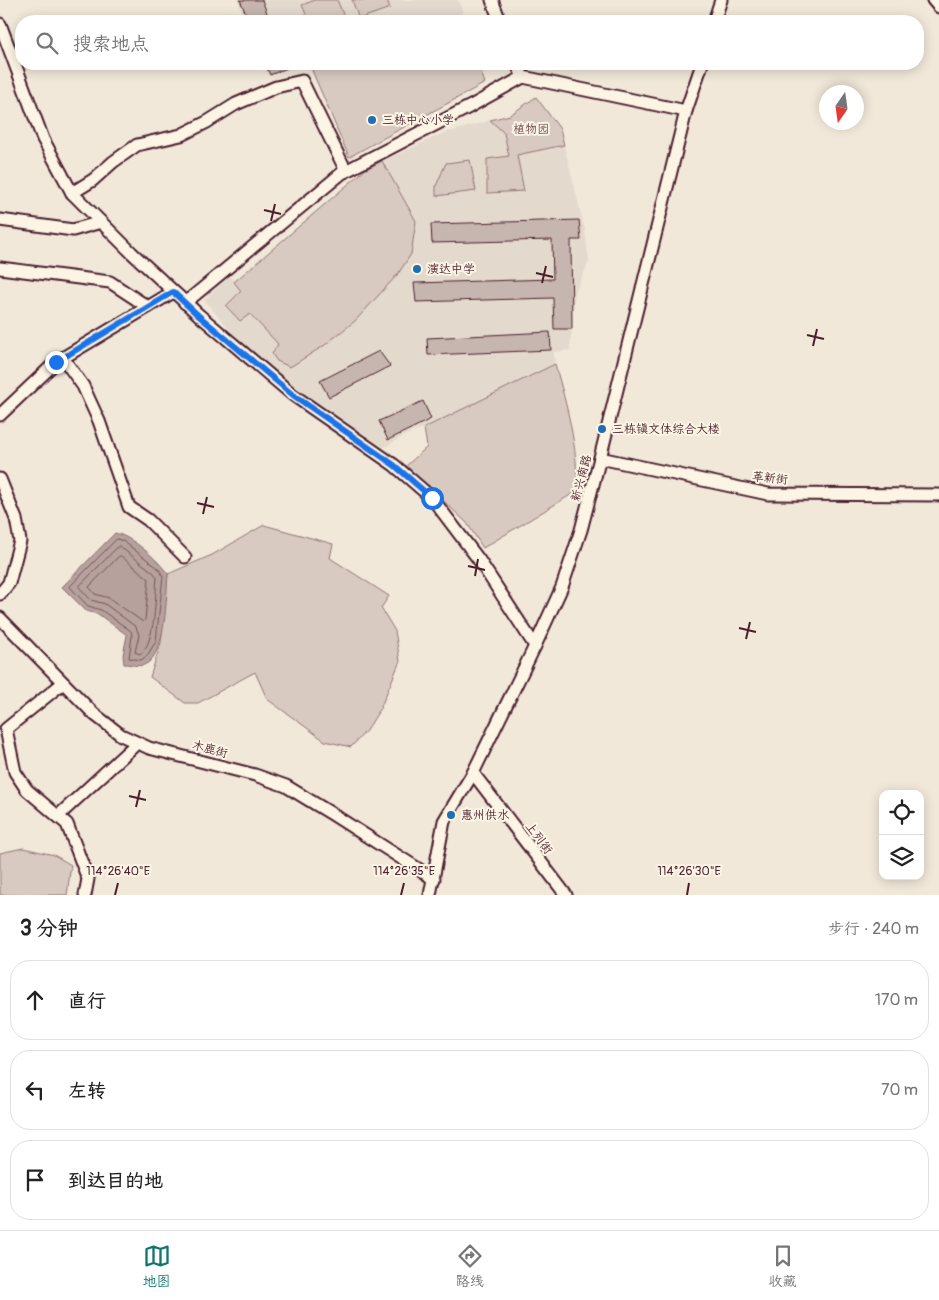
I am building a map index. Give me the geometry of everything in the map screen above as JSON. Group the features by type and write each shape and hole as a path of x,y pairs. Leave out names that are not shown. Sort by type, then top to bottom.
{"street":[{"path":"492,0 498,15"},
{"path":"716,15 721,0"},
{"path":"933,0 939,7"},
{"path":"0,24 15,64"},
{"path":"17,70 43,140 72,193 185,303 293,395 394,465 432,498 479,560 534,646"},
{"path":"520,70 523,77"},
{"name":"新兴南路","path":"430,895 444,821 473,773 562,587 581,530 686,111 700,70"},
{"path":"185,303 346,171 523,77 686,111"},
{"path":"72,193 93,180 113,162 137,145 181,135 236,104 276,87 302,81 346,171"},
{"path":"0,220 73,230 101,222"},
{"path":"0,268 110,282 148,307"},
{"path":"0,415 56,362 173,292"},
{"path":"63,358 83,386 99,421 129,507 148,520 185,558"},
{"name":"革新街","path":"600,458 768,494 939,495"},
{"path":"0,479 16,519 20,541 9,583 0,594"},
{"name":"木鹿街","path":"0,618 94,714 121,735 148,748 255,775 286,786 434,879"},
{"path":"63,683 3,731 14,772 27,790 67,824 88,879 85,895"},
{"path":"58,816 137,742"},
{"name":"上列街","path":"473,773 566,895"}],"shaded area":[{"path":"238,0 458,0 463,11 460,15 243,15"},
{"name":"演达中学","path":"536,97 560,129 585,230 589,262 575,292 570,350 554,352 555,364 437,423 408,434 383,448 253,356 204,300 229,276 235,281 366,169 441,134 510,115"}],"green space":[{"path":"315,0 337,0 343,15 306,15 302,5"},
{"path":"352,0 387,0 390,8 370,15 358,15"},
{"name":"三栋中心小学","path":"312,70 480,70 485,83 349,157"},
{"name":"植物园","path":"536,97 560,129 564,145 517,155 524,191 487,193 487,159 509,156 504,133 490,120 510,115"},
{"path":"470,160 476,191 436,196 436,186 446,163"},
{"path":"382,161 416,221 411,254 398,274 356,320 325,345 290,367 277,361 272,354 278,344 250,314 240,321 226,306 241,291 234,282 366,169"},
{"path":"555,364 574,443 577,491 483,548 467,523 406,466 427,447 424,428"},
{"path":"264,525 333,544 330,558 389,596 381,608 395,631 400,661 380,709 367,730 351,747 325,741 267,699 255,672 198,703 185,703 150,677 161,643 168,574 212,555"},
{"path":"23,848 54,855 71,865 67,895 0,895 0,853"}],"water":[{"path":"115,533 122,535 144,549 168,574 166,610 161,638 152,659 142,666 124,664 123,655 127,635 98,614 86,611 62,587"}],"building":[{"path":"240,0 262,0 268,15 246,15"},
{"path":"268,70 282,70 270,75"},
{"path":"579,220 581,240 571,240 572,329 554,329 553,298 416,302 414,283 553,279 552,240 432,243 431,224"},
{"path":"550,332 551,350 428,355 427,338"},
{"path":"379,351 390,366 329,397 320,381"},
{"path":"423,401 431,419 388,440 379,421"}],"place":[{"name":"三栋中心小学","path":"372,120"},
{"name":"演达中学","path":"417,269"},
{"name":"三栋镇文体综合大楼","path":"602,429"},
{"name":"惠州供水","path":"451,815"}],"route":[{"path":"56,362 173,292 293,395 394,465 432,498"}]}
